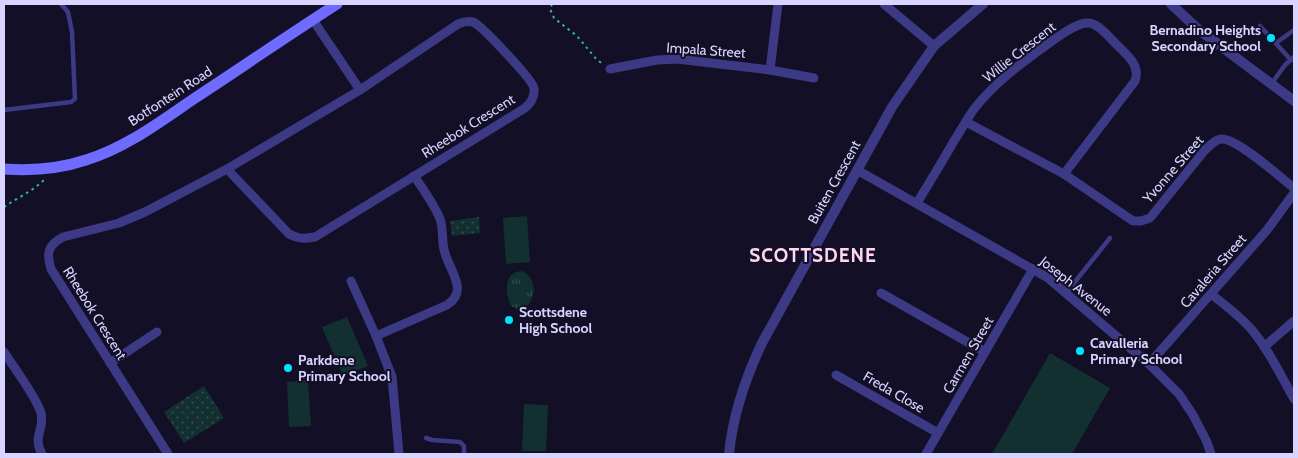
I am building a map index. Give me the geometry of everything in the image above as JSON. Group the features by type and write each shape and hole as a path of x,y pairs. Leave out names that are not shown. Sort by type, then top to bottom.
{"main road":[{"name":"Botfontein Road","path":"4,169 34,170 60,167 88,160 122,145 337,4"}],"street":[{"path":"770,70 778,4"},
{"path":"884,4 934,46"},
{"name":"Buiten Crescent","path":"729,454 738,401 749,370 762,342 856,170 892,107 934,46 983,4"},
{"path":"1171,4 1199,30 1294,101"},
{"path":"312,20 360,90"},
{"name":"Rheebok Crescent","path":"168,454 51,270 48,260 50,247 55,241 63,236 119,223 145,212 227,169 360,90 458,24 466,22 478,24 532,84 534,90 530,103 524,108 315,237 305,239 289,234 227,169"},
{"name":"Willie Crescent","path":"917,203 966,122 987,94 1032,56 1060,36 1081,24 1089,23 1095,25 1129,58 1137,70 1137,76 1064,174"},
{"name":"Impala Street","path":"610,69 657,60 677,59 770,70 814,78"},
{"name":"Yvonne Street","path":"966,122 1064,174 1133,221 1150,218 1205,150 1221,139 1237,144 1294,188"},
{"name":"Joseph Avenue","path":"856,170 1048,278 1149,364 1183,401 1193,415 1211,454"},
{"path":"376,336 448,305 457,294 458,283 444,251 440,220 414,176"},
{"name":"Cavaleria Street","path":"1149,364 1267,230 1294,193"},
{"name":"Carmen Street","path":"926,454 1033,268"},
{"path":"351,281 376,336 394,384 399,454"},
{"path":"881,293 985,352"},
{"path":"1211,294 1243,320 1264,347 1294,400"},
{"path":"1264,347 1294,321"},
{"path":"110,363 157,332"},
{"path":"4,352 39,408 42,420 37,443 42,454"},
{"name":"Freda Close","path":"836,375 938,433"}],"lane":[{"path":"4,110 71,102 75,99 72,32 68,12 61,4"},
{"path":"1260,26 1293,58 1285,65 1271,84"},
{"path":"1276,43 1294,30"},
{"path":"1066,294 1110,238"},
{"path":"450,436 464,446 464,454"},
{"path":"426,438 457,441"}],"path":[{"path":"552,4 550,9 554,18 577,36 597,60 610,69"},
{"path":"4,207 36,188 45,179"}],"green space":[{"path":"527,216 530,262 506,264 503,218"},
{"path":"479,217 480,233 452,236 450,221"},
{"path":"521,271 531,279 534,291 530,303 520,310 511,306 507,296 507,285 511,276"},
{"path":"347,317 368,366 343,376 322,327"},
{"path":"1050,353 1110,388 1072,454 992,454"},
{"path":"308,380 311,426 289,427 287,382"},
{"path":"204,386 224,418 184,443 164,412"},
{"path":"524,404 548,405 546,451 522,451"}],"place":[{"name":"Bernadino Heights Secondary School","path":"1271,38"},
{"name":"Scottsdene High School","path":"509,320"},
{"name":"Cavalleria Primary School","path":"1080,351"},
{"name":"Parkdene Primary School","path":"288,368"}],"district":[{"name":"SCOTTSDENE","path":"813,255"}]}
